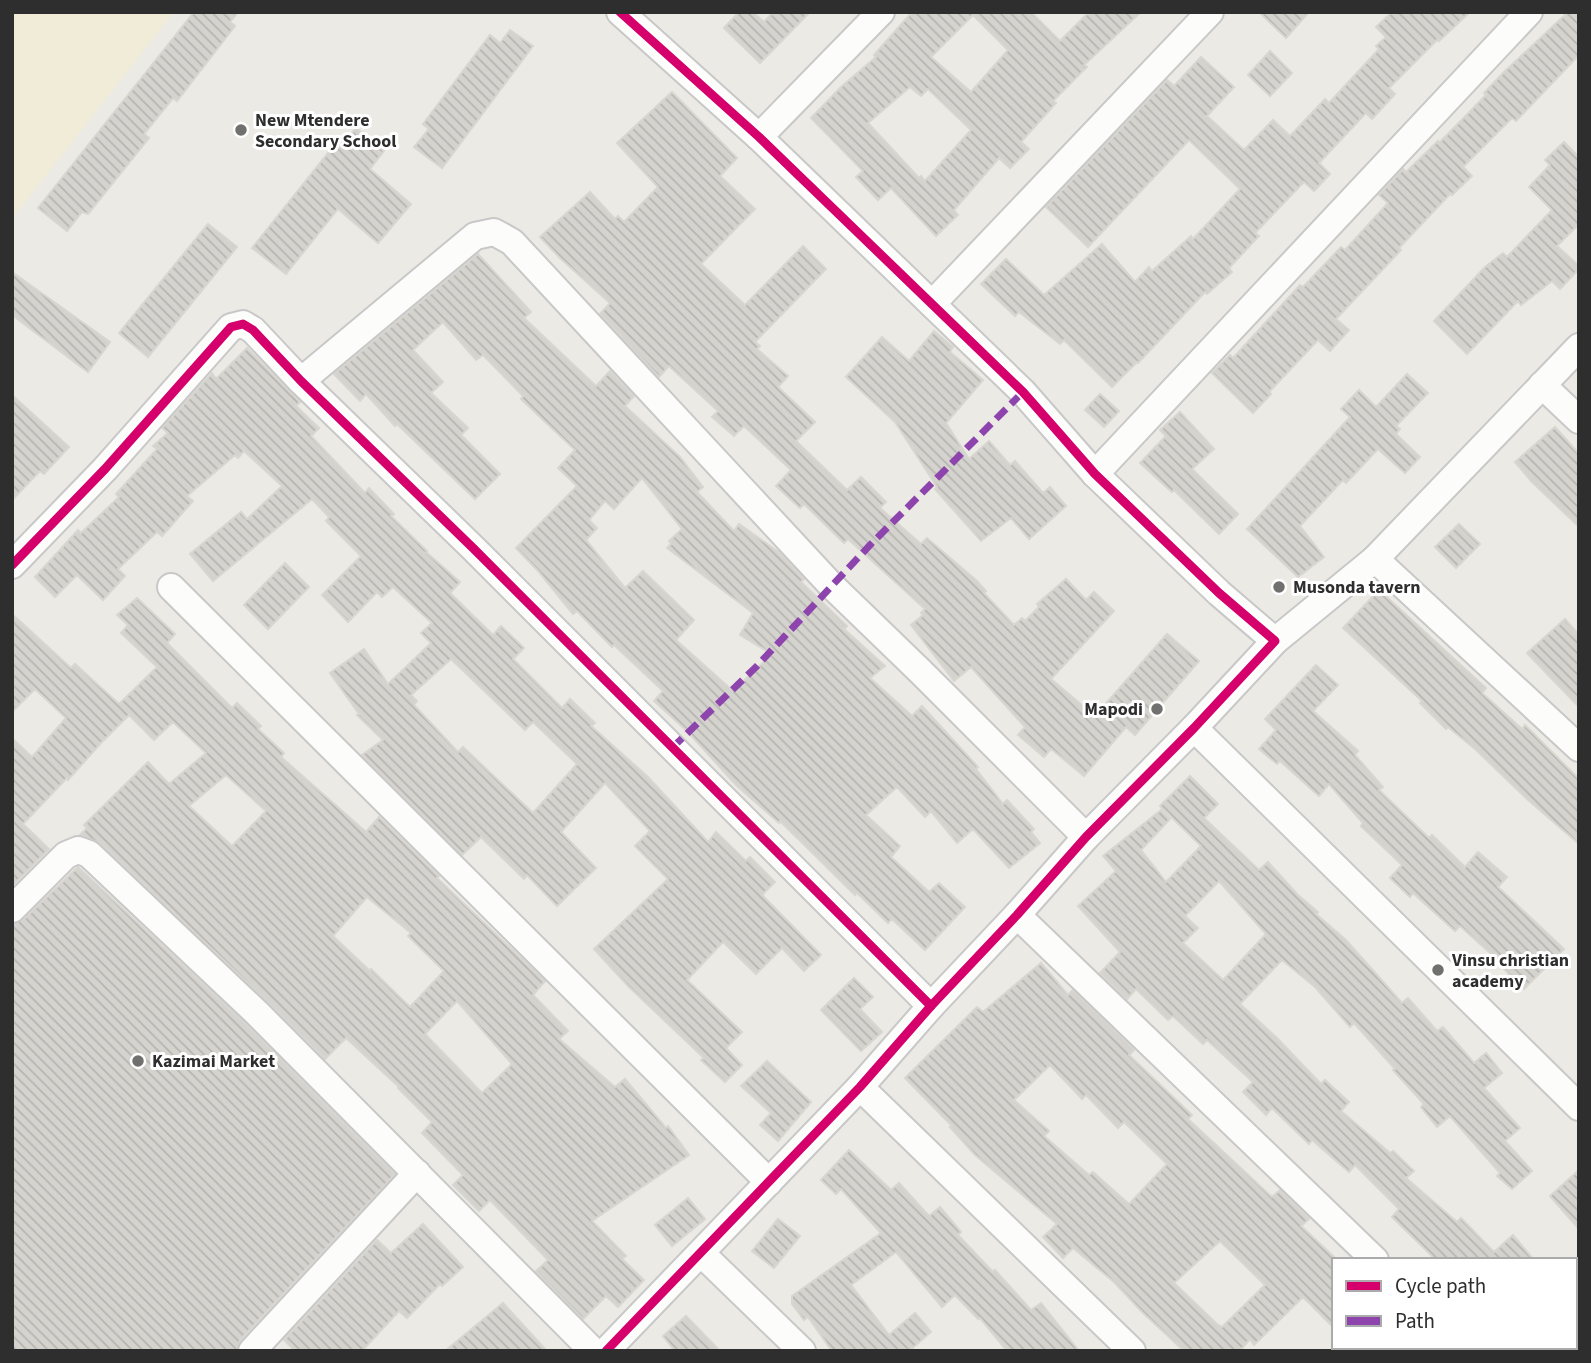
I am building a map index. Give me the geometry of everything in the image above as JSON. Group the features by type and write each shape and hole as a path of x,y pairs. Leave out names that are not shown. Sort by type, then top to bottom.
{"street":[{"path":"621,12 759,137 1023,392 1095,474 1219,593 1275,641"},
{"path":"759,137 881,12"},
{"path":"932,304 1210,12"},
{"path":"1095,474 1530,12"},
{"path":"301,381 475,236 494,232 512,242 831,585 1086,837"},
{"path":"12,565 105,469 230,327 243,324 253,330 301,381 473,548 931,1006"},
{"path":"606,1351 860,1087 1086,837 1275,641 1375,559 1579,347"},
{"path":"1542,385 1579,419"},
{"path":"1375,559 1579,748"},
{"path":"171,587 769,1182"},
{"path":"1194,728 1579,1107"},
{"path":"12,909 66,855 78,850 89,854 257,1013 593,1351"},
{"path":"1017,915 1373,1258"},
{"path":"860,1087 1132,1351"},
{"path":"252,1351 417,1173"},
{"path":"701,1253 802,1351"}],"shaded area":[{"path":"12,12 174,12 12,219"}],"building":[{"path":"194,12 238,12 230,22 235,26 177,101 173,98 144,134 149,138 88,214 82,212 67,231 38,208"},
{"path":"739,12 753,12 764,22 773,12 810,12 760,63 724,28"},
{"path":"912,12 1031,12 1060,41 1089,12 1141,12 1084,65 1087,67 1053,101 1056,103 1021,142 1029,149 1010,168 999,158 954,210 958,215 936,236 891,188 878,200 856,177 863,171 811,118 876,57 874,55","holes":["973,15 1008,50 971,92 931,57","910,87 921,96 928,89 971,130 925,181 921,176 919,178 868,123"]},
{"path":"1259,12 1309,12 1286,38"},
{"path":"1392,12 1470,12 1439,41 1438,39 1389,88 1395,94 1372,119 1366,113 1319,163 1330,174 1314,191 1304,182 1255,233 1259,236 1229,268 1232,272 1207,294 1205,292 1112,387 1064,340 1060,344 1019,312 1015,316 981,284 1006,259 1044,295 1102,244 1135,282 1149,267 1152,271 1191,236 1193,239 1240,189 1189,140 1088,247 1046,207 1167,80 1174,86 1201,57 1234,87 1207,116 1244,150 1273,120 1290,136 1325,99 1329,103 1379,49 1376,46 1386,37 1376,27"},
{"path":"1568,12 1579,12 1579,55 1516,121 1512,118 1463,167 1472,176 1452,195 1451,193 1336,319 1349,330 1330,351 1318,340 1253,413 1212,373 1230,355 1233,358 1300,285 1303,287 1341,247 1345,250 1388,203 1379,195 1403,169 1406,172 1438,141 1439,143 1486,95 1484,93 1503,73"},
{"path":"510,30 533,46 442,168 414,147 429,129 423,124 490,35 500,43"},
{"path":"1270,51 1292,73 1270,96 1248,75"},
{"path":"672,92 737,158 720,176 755,209 701,264 745,305 803,246 826,269 755,342 760,346 757,349 788,376 778,387 815,422 796,441 847,490 861,477 886,502 880,508 921,544 927,538 976,580 986,591 984,593 1014,625 1022,618 1025,621 1039,607 1037,604 1066,579 1086,600 1094,592 1114,611 1051,679 1095,716 1167,634 1199,661 1135,735 1126,727 1084,776 1051,749 1044,757 1018,735 1025,727 971,667 954,681 911,625 923,615 921,613 925,609 848,539 844,543 804,504 800,508 776,486 791,470 744,426 734,436 712,417 718,411 669,366 659,377 600,314 610,303 540,237 590,192 615,219 618,216 624,222 658,187 617,143"},
{"path":"356,128 384,151 370,169 411,204 378,243 338,209 286,274 252,248 336,143 341,147"},
{"path":"1564,142 1579,157 1579,224 1557,246 1579,269 1560,289 1552,281 1521,305 1518,301 1467,354 1434,321 1485,267 1503,253 1507,257 1552,210 1529,187 1550,165 1545,160"},
{"path":"208,224 237,247 148,357 119,333"},
{"path":"478,254 531,312 524,318 596,386 610,371 634,396 625,406 680,457 703,487 697,492 734,531 739,524 780,553 804,579 801,582 847,626 844,629 885,666 870,678 912,716 922,706 978,767 976,769 1003,804 1007,800 1034,829 1031,832 1040,843 1009,868 973,829 957,843 931,811 925,817 897,787 866,815 900,846 891,857 929,892 939,883 965,907 925,950 892,919 888,923 857,893 855,895 780,821 779,823 736,785 687,731 654,701 663,691 614,645 612,647 577,611 573,614 516,548 577,486 558,468 575,450 521,399 523,396 483,355 476,360 443,322 413,350 443,382 431,393 468,428 461,435 500,474 475,499 397,424 395,426 366,394 360,401 334,374","holes":["642,478 682,529 669,541 671,544 667,548 753,613 740,635 772,654 733,691 676,640 694,620 643,571 625,588 586,540 597,528 589,520 605,501 614,509"]},
{"path":"12,272 110,342 88,372 12,315"},
{"path":"934,331 953,347 950,352 983,380 946,423 969,459 989,441 1010,465 1015,461 1043,493 1050,487 1066,506 1029,539 1011,518 981,541 935,489 937,487 895,422 846,377 882,337 909,361"},
{"path":"247,348 300,402 296,406 319,428 311,436 365,493 369,488 394,514 391,516 460,582 450,593 493,635 501,626 524,648 513,659 562,708 570,699 595,723 591,726 648,777 708,842 716,832 746,861 750,857 775,882 762,895 821,955 804,971 782,948 756,974 723,942 687,980 742,1032 726,1048 742,1065 725,1082 594,949 668,879 635,846 650,831 605,783 561,832 596,868 557,906 527,875 524,879 481,837 462,855 362,755 383,740 357,715 359,714 330,673 364,649 388,684 431,643 421,633 432,623 393,587 382,597 377,592 348,622 322,595 361,556 326,521 329,517 312,499 213,581 190,554 241,512 247,519 282,486 244,451 238,458 235,455 187,496 193,501 162,536 157,532 118,569 125,576 103,600 77,575 55,597 35,577 78,530 81,533 119,497 116,494 157,449 153,446 168,433 162,428 212,373 216,379","holes":["451,659 525,730 533,722 577,764 533,813 463,747 458,752 414,705 417,701 411,695"]},
{"path":"1407,374 1428,393 1396,426 1400,429 1396,434 1420,457 1405,473 1378,449 1346,483 1343,480 1300,526 1324,557 1298,577 1247,529 1350,417 1341,409 1359,390 1376,407"},
{"path":"1100,394 1119,411 1104,427 1085,410"},
{"path":"12,395 69,447 44,474 40,471 12,500"},
{"path":"1180,412 1214,449 1192,469 1238,514 1219,534 1174,490 1172,492 1140,463 1166,436 1160,430"},
{"path":"1555,427 1579,454 1579,527 1515,462"},
{"path":"1459,524 1480,544 1456,568 1435,547"},
{"path":"285,563 309,587 268,629 244,605"},
{"path":"1379,590 1486,688 1482,693 1522,729 1525,725 1579,779 1579,844 1475,749 1448,727 1446,729 1420,703 1422,701 1343,628"},
{"path":"137,598 175,634 167,643 232,708 237,703 261,726 258,729 284,753 281,757 366,832 379,817 439,876 437,878 545,981 533,995 568,1031 559,1039 615,1087 625,1079 666,1128 668,1126 689,1155 592,1221 626,1256 622,1259 644,1280 618,1307 606,1296 583,1319 536,1271 548,1260 490,1200 479,1211 453,1185 463,1175 422,1133 432,1122 399,1087 346,1038 325,1059 100,843 80,835 87,828 84,825 148,762 169,784 206,753 173,722 154,740 129,715 101,743 23,824 49,849 12,886 12,738 32,757 66,718 35,689 12,712 12,614 71,668 75,664 119,704 157,667 121,633 128,625 117,615","holes":["226,775 266,811 232,846 189,806","367,897 411,933 408,936 444,971 410,1007 333,936","457,1001 512,1064 482,1093 425,1034"]},
{"path":"1565,619 1579,635 1579,707 1527,653"},
{"path":"1316,665 1338,685 1313,711 1358,751 1355,755 1383,787 1379,790 1429,838 1432,835 1465,867 1478,852 1507,877 1498,887 1564,949 1524,989 1504,969 1506,967 1460,926 1455,931 1413,893 1410,897 1390,878 1402,865 1361,826 1363,823 1329,784 1319,796 1280,761 1277,764 1259,749 1276,730 1265,719"},
{"path":"1190,776 1218,804 1204,818 1259,870 1268,862 1298,895 1318,912 1316,914 1346,940 1402,1003 1408,998 1437,1031 1443,1027 1474,1063 1486,1053 1502,1073 1484,1088 1520,1128 1505,1141 1532,1171 1512,1189 1497,1176 1500,1173 1450,1116 1437,1127 1421,1107 1424,1104 1354,1023 1350,1027 1315,987 1282,960 1240,1004 1321,1084 1325,1080 1349,1102 1341,1111 1390,1153 1393,1151 1414,1171 1406,1178 1457,1222 1461,1218 1494,1252 1513,1235 1532,1258 1434,1258 1392,1217 1399,1209 1355,1165 1349,1172 1312,1140 1309,1144 1272,1108 1266,1115 1243,1092 1253,1082 1207,1040 1203,1044 1173,1016 1168,1020 1136,989 1127,999 1100,973 1120,952 1078,906 1116,871 1103,856 1161,810 1170,819 1141,850 1166,882 1201,846 1160,806","holes":["1219,881 1266,934 1223,980 1183,943 1198,928 1185,916"]},
{"name":"Kazimai Market","path":"78,867 246,1024 395,1174 240,1340 237,1351 12,1351 12,924 23,920"},
{"path":"1041,963 1068,995 1073,990 1134,1050 1129,1055 1192,1115 1188,1119 1272,1197 1280,1190 1309,1219 1301,1226 1334,1257 1332,1326 1303,1297 1254,1345 1250,1339 1240,1351 1184,1351 1114,1282 1073,1248 1063,1258 1043,1237 1057,1224 975,1155 950,1127 952,1126 905,1078 977,1007 983,1012","holes":["1050,1065 1082,1099 1086,1095 1118,1128 1124,1122 1167,1164 1129,1204 1093,1172 1089,1175 1044,1136 1049,1131 1014,1100","1220,1241 1265,1285 1222,1327 1174,1283"]},
{"path":"854,978 873,997 860,1009 882,1032 861,1051 821,1010"},
{"path":"767,1061 811,1102 778,1141 760,1125 771,1113 741,1086"},
{"path":"849,1150 891,1190 899,1183 929,1216 940,1207 961,1232 958,1235 993,1272 995,1270 1031,1310 1041,1303 1079,1351 1007,1351 980,1318 955,1295 942,1307 896,1252 851,1285 889,1335 915,1313 931,1332 909,1351 832,1351 808,1317 804,1320 792,1304 792,1296 881,1233 841,1189 836,1194 821,1180"},
{"path":"1579,1170 1579,1229 1550,1196"},
{"path":"688,1198 705,1219 672,1246 655,1225"},
{"path":"778,1219 800,1236 774,1268 752,1251"},
{"path":"423,1224 463,1267 442,1286 440,1284 407,1318 399,1311 362,1351 295,1351 284,1340 377,1240 391,1253"},
{"path":"503,1303 547,1351 445,1351"},
{"path":"686,1316 720,1351 675,1351 663,1336"}],"marked path":[{"path":"672,748 756,667 870,545 1023,392"}],"cycle path":[{"path":"606,1351 860,1087 1086,837 1275,641 1219,593 1095,474 1023,392 759,137 620,12"},
{"path":"12,565 105,469 231,327 243,324 253,330 301,381 473,548 931,1006"}],"place":[{"name":"New Mtendere Secondary School","path":"241,130"},
{"name":"Musonda tavern","path":"1279,587"},
{"name":"Mapodi","path":"1157,709"},
{"name":"Vinsu christian academy","path":"1438,970"},
{"name":"Kazimai Market","path":"138,1061"}]}
